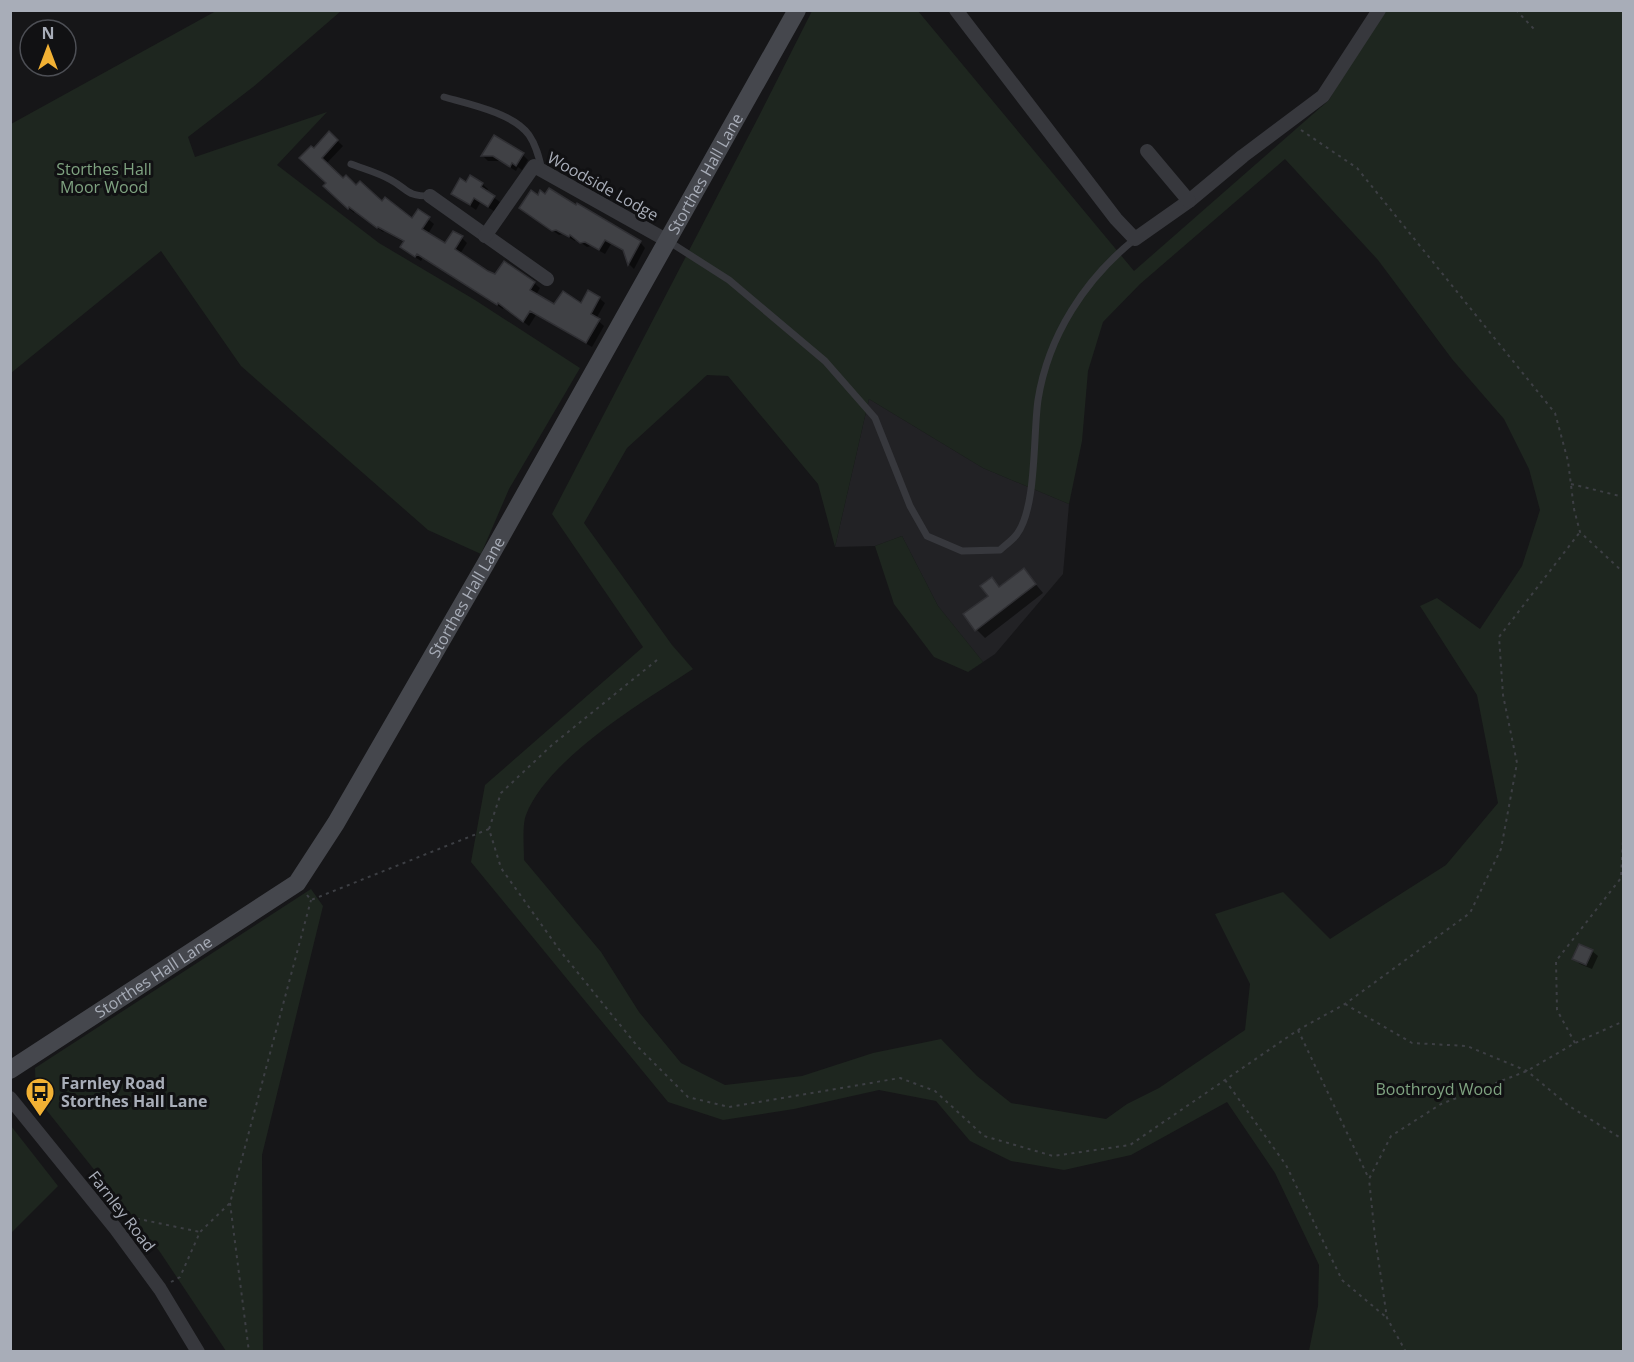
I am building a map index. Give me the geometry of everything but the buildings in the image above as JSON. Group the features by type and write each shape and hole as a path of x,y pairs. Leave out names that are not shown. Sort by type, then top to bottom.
{"street":[{"name":"Storthes Hall Lane","path":"10,1070 297,883 336,823 461,606 797,10"},
{"path":"956,10 1116,219 1135,239 1189,201 1243,156 1323,96 1379,10"},
{"path":"1147,151 1189,201"},
{"name":"Woodside Lodge","path":"485,236 534,166 668,241"},
{"path":"429,196 547,279"},
{"name":"Farnley Road","path":"10,1098 116,1229 160,1289 198,1352"}],"lane":[{"path":"444,97 493,111 528,133 537,149 542,170"},
{"path":"351,164 393,181 404,191 416,196 429,196"},
{"path":"668,241 729,280 825,361 875,417 910,506 927,536 962,551 1000,550 1017,534 1028,506 1038,399 1050,351 1081,295 1101,270 1135,239"}],"path":[{"path":"1516,10 1534,29"},
{"path":"1289,122 1357,168 1555,413 1568,461 1574,509 1580,532 1623,573"},
{"path":"1571,484 1623,497"},
{"path":"657,660 552,745 501,794 489,829 501,868 561,952 638,1047 688,1097 729,1107 900,1078 935,1091 984,1136 1053,1156 1130,1145 1298,1030 1346,1004 1470,913 1501,849 1517,763 1503,695 1499,637 1580,532"},
{"path":"1575,1043 1557,1010 1556,961 1621,878 1623,821"},
{"path":"311,900 489,829"},
{"path":"297,883 311,900"},
{"path":"249,1352 230,1203 311,900"},
{"path":"1346,1004 1412,1043 1467,1046 1527,1071 1569,1106 1623,1140"},
{"path":"1370,1179 1391,1136 1441,1104 1527,1071 1575,1043 1623,1021"},
{"path":"1298,1030 1370,1179 1375,1237 1387,1318"},
{"path":"1225,1080 1286,1165 1342,1280 1387,1318 1406,1352"},
{"path":"160,1289 180,1277 200,1232 230,1203"},
{"path":"116,1229 139,1219 200,1232"}],"shaded area":[{"path":"869,399 983,468 1069,504 1063,574 995,654 983,662 938,606 902,536 875,546 835,547"}],"green space":[{"name":"Storthes Hall Moor Wood","path":"216,11 341,11 253,87 188,137 195,157 327,112 277,165 379,243 475,300 580,368 509,489 481,554 428,530 241,366 161,251 11,373 11,124"},
{"name":"Boothroyd Wood","path":"812,11 918,11 1134,271 1329,100 1380,11 1623,11 1623,1351 1309,1351 1318,1306 1319,1265 1275,1173 1227,1102 1131,1155 1064,1170 1011,1161 970,1141 936,1101 879,1090 794,1109 723,1120 668,1102 471,862 485,785 643,647 552,514","holes":["1285,159 1378,260 1452,359 1504,419 1529,469 1540,510 1522,566 1480,629 1437,598 1420,606 1477,695 1498,803 1446,865 1330,939 1283,892 1215,914 1250,984 1245,1030 1159,1088 1127,1104 1106,1119 1011,1103 977,1076 941,1039 873,1053 802,1076 725,1085 681,1063 639,1012 601,952 524,860 526,815 537,794 554,773 624,714 693,669 672,645 584,523 627,448 707,375 728,376 818,484 835,547 869,399 983,468 1069,504 1082,441 1088,371 1103,322 1140,284"]},
{"path":"902,536 938,606 983,662 968,672 934,657 894,604 875,546"},
{"path":"311,889 323,906 262,1155 263,1351 226,1351 160,1252 36,1097 35,1068"},
{"path":"11,1126 58,1186 10,1233"}],"place":[{"name":"Farnley Road Storthes Hall Lane","path":"40,1118"}]}
